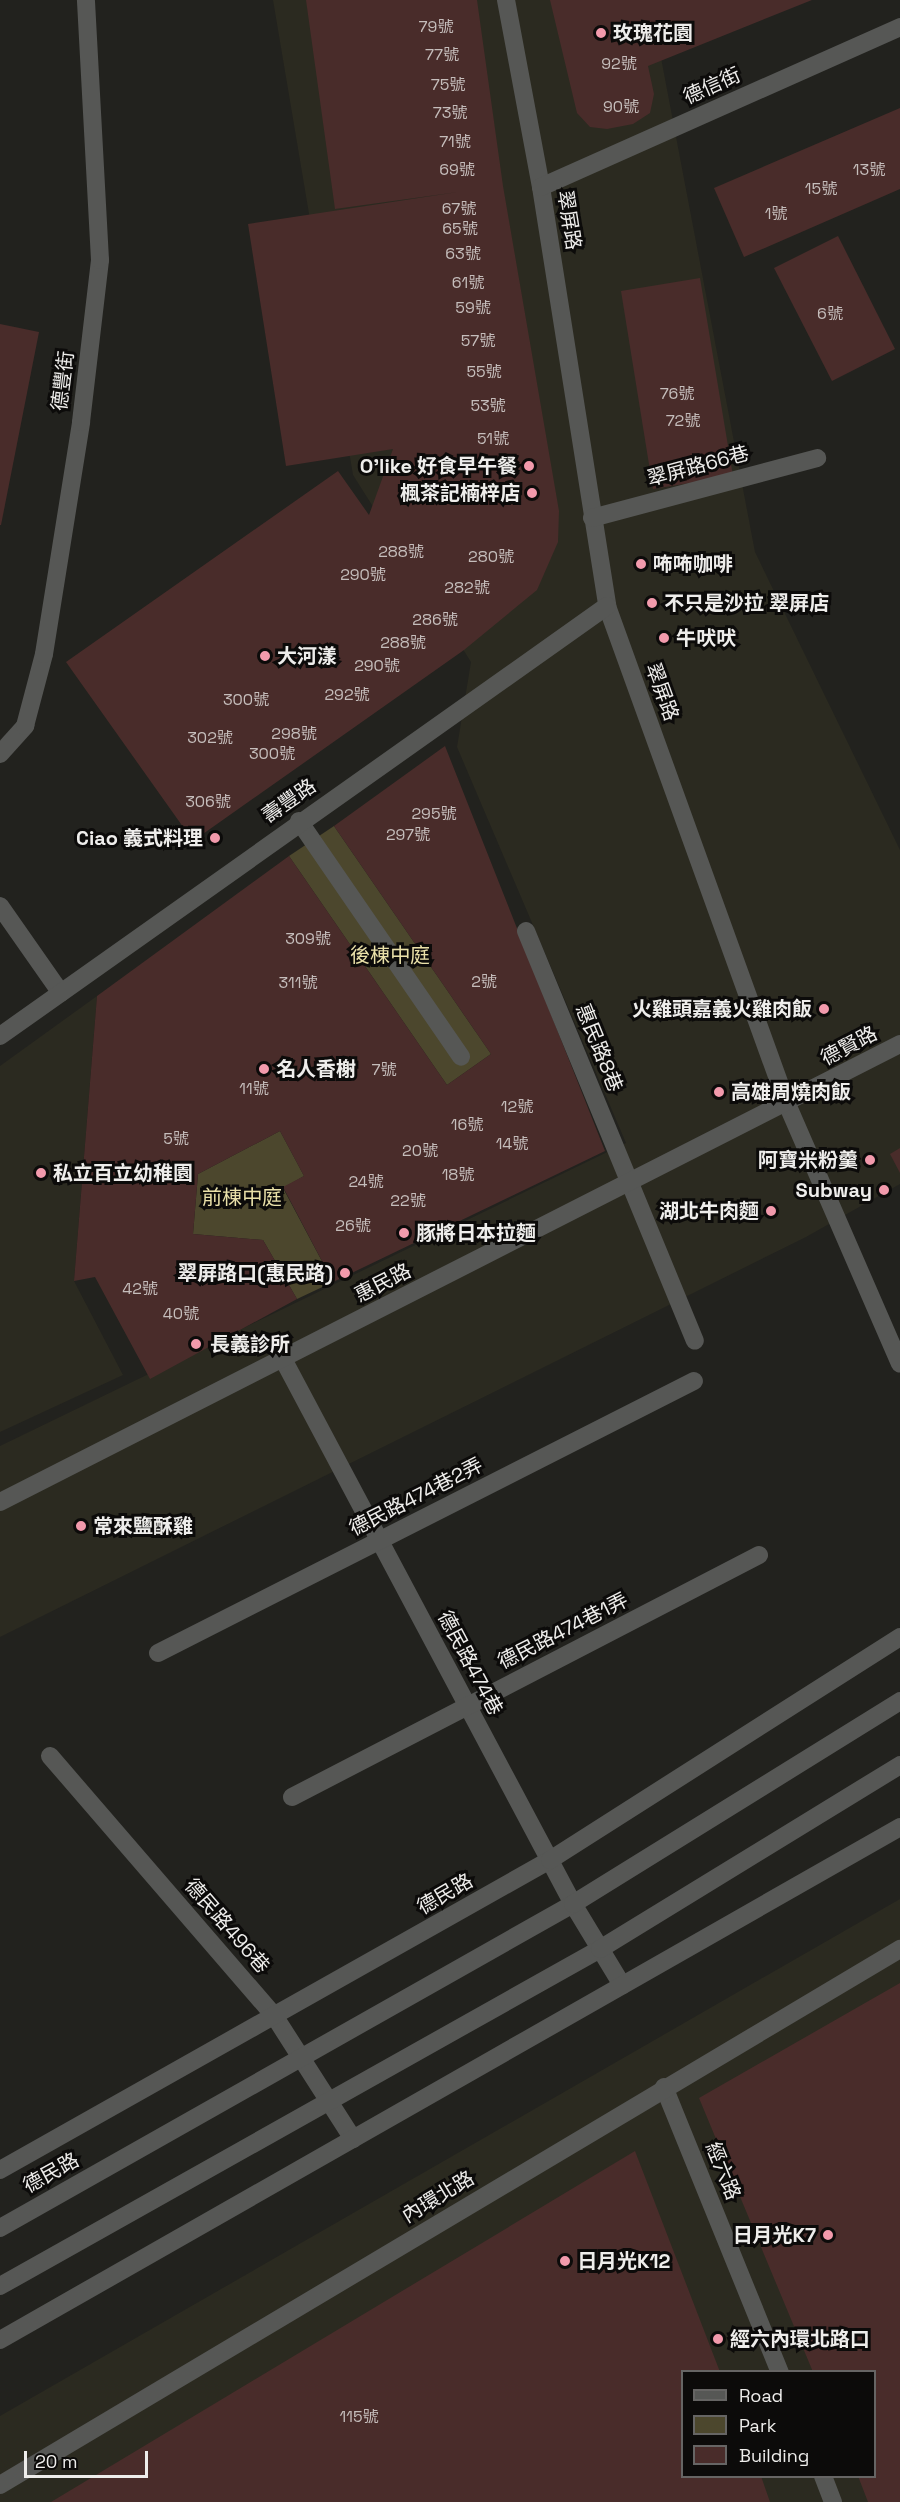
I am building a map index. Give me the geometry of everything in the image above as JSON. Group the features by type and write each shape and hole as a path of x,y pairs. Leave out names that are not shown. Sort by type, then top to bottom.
{"street":[{"name":"德豐街","path":"0,754 25,726 44,654 81,422 100,260 86,0"},
{"name":"翠屏路","path":"506,0 541,187 607,606 787,1104 900,1364"},
{"name":"德信街","path":"541,187 900,27"},
{"name":"翠屏路66巷","path":"592,518 817,458"},
{"name":"壽豐路","path":"0,1036 299,821 607,606"},
{"path":"299,821 461,1057"},
{"path":"0,906 61,993"},
{"name":"惠民路8巷","path":"526,931 695,1341"},
{"name":"德賢路","path":"787,1104 900,1044"},
{"name":"惠民路","path":"0,1502 787,1104"},
{"name":"德民路474巷","path":"283,1359 573,1904 622,1985"},
{"name":"德民路474巷2弄","path":"158,1653 694,1381"},
{"name":"德民路474巷1弄","path":"292,1797 759,1555"},
{"name":"德民路","path":"0,2170 550,1860 900,1637"},
{"name":"德民路","path":"0,2228 573,1904 900,1701"},
{"name":"德民路496巷","path":"50,1756 275,2017 353,2139"},
{"path":"0,2286 600,1949 900,1766"},
{"path":"0,2340 900,1827"},
{"name":"內環北路","path":"0,2485 664,2087 900,1949"},
{"name":"經六路","path":"664,2087 779,2370"},
{"path":"824,2478 833,2502"}],"shaded area":[{"path":"273,0 650,0 755,552 900,850 900,1184 806,1237 0,1637 0,1446 626,1143 457,747 471,662 353,475"},
{"name":"私立百立幼稚園","path":"97,996 74,1281 123,1375 0,1432 0,1066"},
{"path":"900,1899 900,2502 0,2502 0,2416"}],"green space":[{"name":"後棟中庭","path":"334,826 491,1054 447,1085 289,856"},
{"name":"前棟中庭","path":"280,1131 304,1176 283,1188 333,1282 297,1299 263,1240 193,1234 198,1174"}],"building":[{"path":"306,0 477,0 503,186 559,511 558,542 537,590 464,650 193,841 66,662 338,471 369,515 393,449 286,466 248,224 458,192 335,209"},
{"name":"玫瑰花園","path":"550,0 812,0 648,66 654,94 650,113 633,124 607,129 590,127 577,113"},
{"path":"900,108 900,189 744,257 714,188"},
{"path":"838,236 895,349 832,381 774,268"},
{"path":"700,278 733,476 653,489 621,291"},
{"path":"0,324 39,332 1,525 0,525"},
{"name":"名人香榭","path":"445,746 605,1151 333,1282 283,1187 304,1176 280,1131 198,1174 193,1234 263,1240 297,1299 150,1379 95,1277 74,1281 97,996 289,856 447,1085 491,1054 334,826"},
{"path":"900,1148 900,1173 890,1154"},
{"name":"日月光K7","path":"900,1983 900,2502 868,2502 859,2478 876,2478 876,2370 812,2370 699,2098"},
{"name":"日月光K12","path":"635,2151 719,2370 681,2370 681,2478 762,2478 770,2502 51,2502"}],"place":[{"name":"玫瑰花園","path":"601,33"},
{"name":"O'like 好食早午餐","path":"529,466"},
{"name":"楓茶記楠梓店","path":"532,493"},
{"name":"咘咘咖啡","path":"641,564"},
{"name":"不只是沙拉 翠屏店","path":"652,603"},
{"name":"牛吠吠","path":"664,638"},
{"name":"大河漾","path":"265,656"},
{"name":"Ciao 義式料理","path":"215,838"},
{"name":"火雞頭嘉義火雞肉飯","path":"824,1009"},
{"name":"名人香榭","path":"264,1069"},
{"name":"高雄周燒肉飯","path":"719,1092"},
{"name":"阿寶米粉羹","path":"870,1160"},
{"name":"私立百立幼稚園","path":"41,1173"},
{"name":"Subway","path":"884,1190"},
{"name":"湖北牛肉麵","path":"771,1211"},
{"name":"豚將日本拉麵","path":"404,1233"},
{"name":"翠屏路口(惠民路)","path":"345,1273"},
{"name":"長義診所","path":"196,1344"},
{"name":"常來鹽酥雞","path":"81,1526"},
{"name":"日月光K7","path":"828,2235"},
{"name":"日月光K12","path":"565,2261"},
{"name":"經六內環北路口","path":"718,2339"}]}
